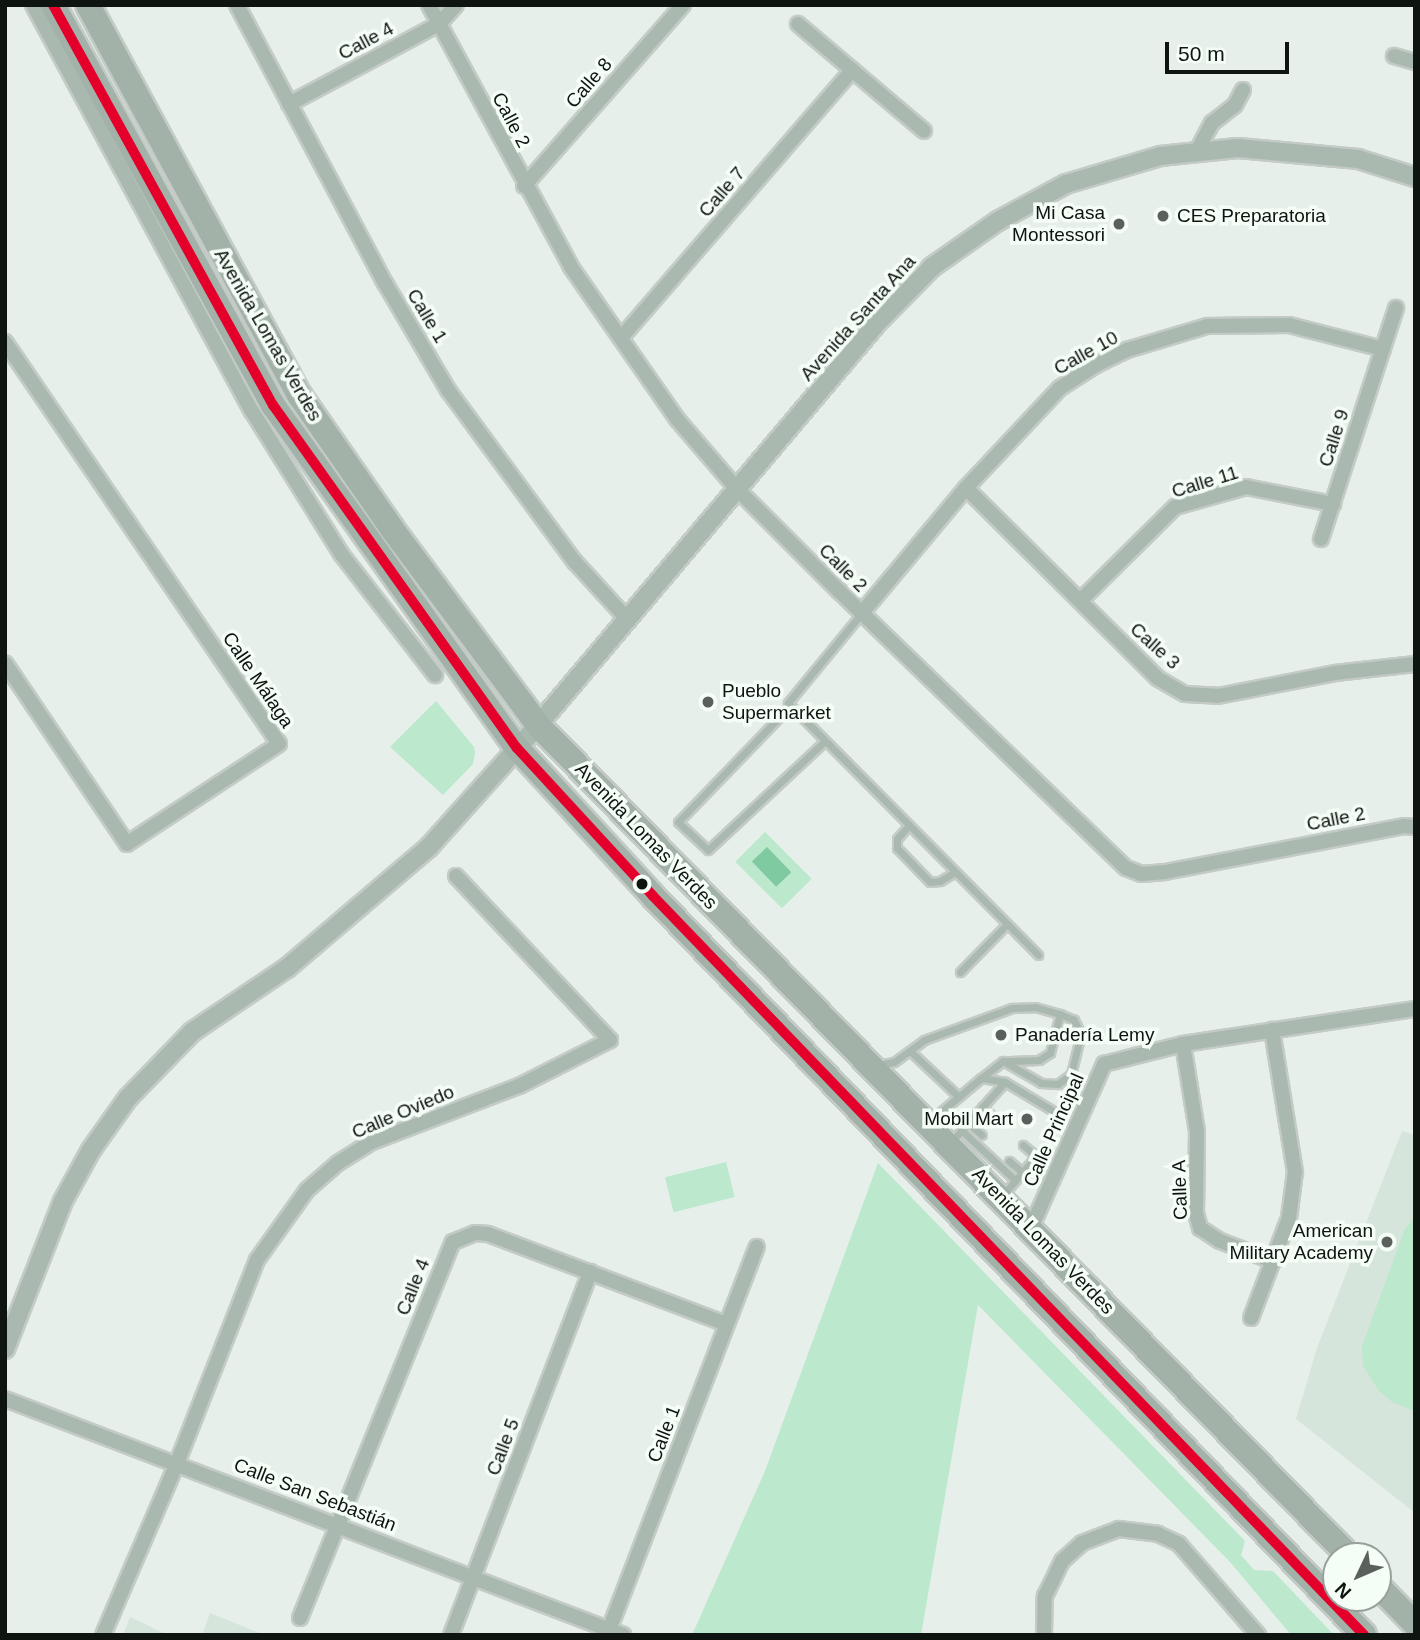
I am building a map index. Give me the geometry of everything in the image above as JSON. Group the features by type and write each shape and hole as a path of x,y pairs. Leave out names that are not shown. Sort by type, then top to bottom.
{"highway":[{"name":"Avenida Lomas Verdes","path":"53,5 273,405 517,748 652,895 1364,1635"},
{"name":"Avenida Lomas Verdes","path":"88,5 299,395 392,529 538,725 928,1123 955,1137 1008,1188 1031,1228 1335,1542"},
{"path":"1392,1600 1415,1624"}],"street":[{"path":"33,5 252,411 342,555 435,676"},
{"name":"Calle 1","path":"237,5 385,284 448,390 560,542 627,619"},
{"name":"Calle 2","path":"429,5 524,186 571,267 677,419 737,489 861,614 1126,868 1142,874 1165,872 1404,826 1415,827"},
{"name":"Calle 4","path":"289,104 439,24 456,5"},
{"name":"Calle 8","path":"524,186 683,5"},
{"path":"798,24 924,131"},
{"path":"1394,56 1415,62"},
{"name":"Calle 7","path":"621,338 852,70"},
{"path":"1197,151 1212,123 1235,105 1243,90"},
{"name":"Avenida Santa Ana","path":"5,1349 63,1201 91,1150 128,1098 192,1032 306,953 429,847 538,725 877,323 932,267 998,221 1066,184 1160,156 1238,148 1358,159 1415,177"},
{"name":"Calle 9","path":"1321,539 1396,308"},
{"name":"Calle 10","path":"861,614 966,488 1060,388 1127,350 1207,326 1248,324 1289,325 1383,349"},
{"name":"Calle Málaga","path":"5,342 279,744 127,844 5,663"},
{"name":"Calle 11","path":"1080,601 1175,507 1246,487 1333,504"},
{"name":"Calle 3","path":"966,488 1157,678 1185,694 1218,696 1335,673 1415,664"},
{"name":"Calle Oviedo","path":"103,1635 177,1463 257,1260 307,1190 338,1163 372,1142 519,1086 610,1040 456,876"},
{"name":"Calle Principal","path":"1031,1228 1104,1064 1183,1044 1415,1009"},
{"path":"1251,1318 1289,1218 1295,1172 1272,1030"},
{"name":"Calle A","path":"1183,1044 1197,1131 1196,1213 1200,1228 1220,1241 1273,1261"},
{"name":"Calle 4","path":"300,1618 453,1242 475,1233 488,1234 726,1324"},
{"name":"Calle 1","path":"613,1633 726,1324 757,1247"},
{"name":"Calle 5","path":"452,1635 590,1272"},
{"name":"Calle San Sebastián","path":"5,1399 474,1577 613,1633"},
{"path":"1044,1635 1045,1596 1062,1561 1082,1543 1119,1529 1158,1534 1179,1544 1258,1635"}],"lane":[{"path":"861,614 788,703 1038,955"},
{"path":"790,706 678,822 708,850 825,741"},
{"path":"909,825 897,839 897,848 930,882 940,881 956,872"},
{"path":"960,972 1007,924"},
{"path":"872,1066 894,1062 924,1040 1012,1008 1035,1007 1060,1014 1074,1020 1081,1034 1071,1074 1058,1084 1041,1083 1003,1061"},
{"path":"928,1123 1003,1061 1039,1060 1050,1053 1060,1014"},
{"path":"910,1051 959,1097"},
{"path":"981,1078 1005,1082 1055,1112"},
{"path":"955,1137 1005,1082"},
{"path":"982,1107 996,1119"},
{"path":"968,1123 982,1135"},
{"path":"1008,1188 1036,1156 1023,1145"},
{"path":"1009,1161 1022,1172"}],"shaded area":[{"path":"436,701 474,747 475,753 473,764 443,795 390,747"},
{"path":"765,832 812,879 782,908 735,862"},
{"path":"767,847 791,872 776,887 752,862"},
{"name":"American Military Academy","path":"1402,1131 1415,1135 1415,1513 1296,1419 1317,1348"},
{"path":"726,1162 735,1197 674,1212 665,1177"},
{"path":"878,1163 1245,1541 1241,1555 1254,1570 1273,1571 1334,1635 1291,1635 1231,1563 978,1305 921,1635 692,1635 765,1471"},
{"path":"1415,1217 1415,1411 1392,1402 1379,1391 1363,1366 1362,1346 1405,1229"},
{"path":"210,1613 265,1635 202,1635"},
{"path":"130,1617 168,1635 123,1635"}],"transit line":[{"path":"53,5 273,405 517,748 652,895 1364,1635"}],"place":[{"name":"CES Preparatoria","path":"1163,216"},
{"name":"Mi Casa Montessori","path":"1119,224"},
{"name":"Pueblo Supermarket","path":"708,702"},
{"name":"Panadería Lemy","path":"1001,1035"},
{"name":"Mobil Mart","path":"1027,1119"},
{"name":"American Military Academy","path":"1387,1242"}]}
